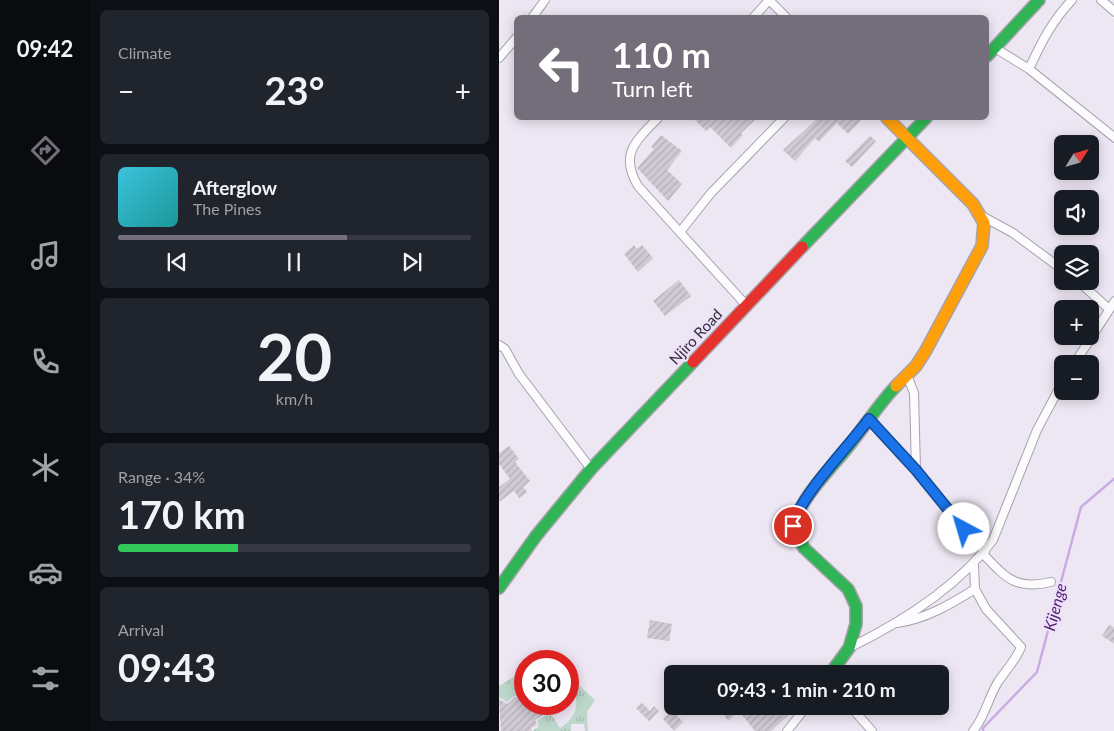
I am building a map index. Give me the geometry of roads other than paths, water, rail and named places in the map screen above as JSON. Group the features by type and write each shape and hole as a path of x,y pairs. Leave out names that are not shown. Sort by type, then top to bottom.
{"street":[{"path":"534,15 545,0"},
{"path":"756,15 769,0 784,15"},
{"path":"989,54 1039,0"},
{"path":"1029,69 1041,41 1054,20 1072,0"},
{"path":"1101,0 1114,12"},
{"path":"499,58 514,40"},
{"path":"995,48 1029,69 1114,138"},
{"path":"657,120 632,148 629,171 638,186 747,305"},
{"path":"680,232 711,193 782,120"},
{"path":"889,120 905,138 965,193 982,216 1021,238 1054,263"},
{"name":"Njiro Road","path":"499,588 536,536 591,469 924,120"},
{"path":"837,665 849,648 856,624 856,606 853,595 804,548 793,526 795,519 808,497 891,389 907,375 925,352 977,257 984,238 982,216"},
{"path":"1087,290 1109,309"},
{"path":"1080,355 1114,301"},
{"path":"499,345 505,349 519,374 591,469"},
{"path":"907,375 914,393 916,470"},
{"path":"849,648 895,624 974,565 993,540 1037,430 1054,398"},
{"path":"869,419 916,470 998,570 1022,585 1033,586 1051,582"},
{"path":"973,731 979,723 998,682 1017,656 1021,646 986,609 975,589 974,565"},
{"path":"895,624 913,621 935,612 975,589"},
{"path":"787,731 800,715"},
{"path":"858,715 871,731"}],"waterway":[{"name":"Kijenge","path":"983,731 983,728 1037,672 1081,507 1115,478"}]}
